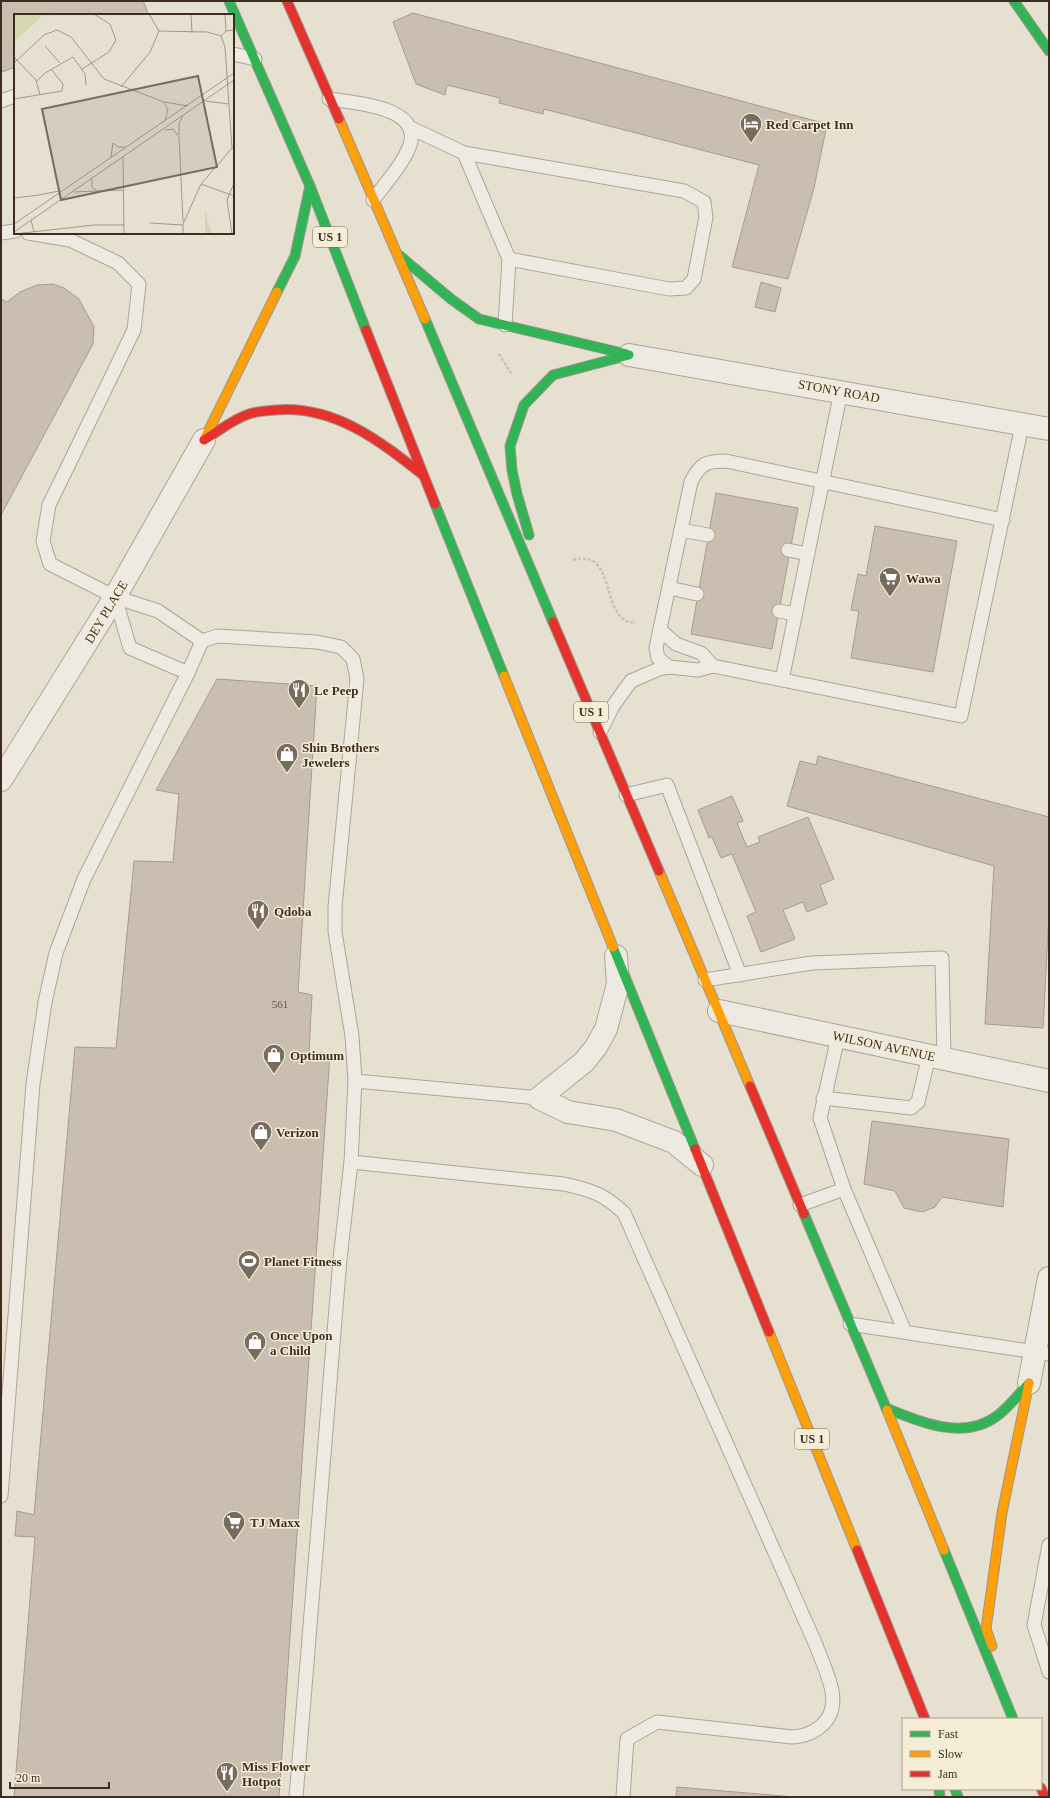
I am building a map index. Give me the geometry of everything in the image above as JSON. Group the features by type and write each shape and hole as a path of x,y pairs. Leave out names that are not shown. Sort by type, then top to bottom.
{"main road":[{"name":"US 1","path":"229,1 310,186 423,475 924,1717"},
{"name":"US 1","path":"287,1 397,253 626,795 706,980 886,1408 1013,1718"},
{"path":"1014,1 1049,51"},
{"path":"204,440 295,256 310,186"},
{"path":"397,253 479,319 629,355"},
{"path":"558,634 517,494 512,470 510,446 524,405 553,375 629,355"},
{"path":"204,440 247,414 279,409 310,410 338,420 381,442 423,475"},
{"path":"886,1408 920,1422 953,1429 974,1427 996,1417 1030,1383"},
{"path":"1016,1718 986,1629 1002,1513 1030,1383"}],"street":[{"name":"STONY ROAD","path":"629,355 841,391 1049,429"},
{"name":"DEY PLACE","path":"1,780 115,597 204,440"},
{"path":"616,952 618,984 606,1029 596,1047 584,1062 539,1098 568,1112 616,1120 674,1142 702,1165"},
{"name":"WILSON AVENUE","path":"719,1011 1049,1081"},
{"path":"1030,1383 1042,1353 1049,1278"}],"lane":[{"path":"234,54 254,59"},
{"path":"1,101 14,96"},
{"path":"329,99 381,107 404,119 411,128 464,153 684,192 704,202 706,217 694,279 686,288 669,289 509,259"},
{"path":"374,200 408,152 411,128"},
{"path":"464,153 509,259 505,325"},
{"path":"1,233 14,231"},
{"path":"34,234 70,240 118,262 139,284 134,330 49,505 42,541 50,564 115,597 158,611 202,641"},
{"path":"782,680 841,391"},
{"path":"600,732 613,706 631,681 659,669 669,667 698,670 713,666 961,716 1022,425"},
{"path":"669,667 658,658 656,648 691,482 697,470 710,461 726,461 1003,520"},
{"path":"681,530 708,535"},
{"path":"788,550 808,554"},
{"path":"669,588 697,594"},
{"path":"115,597 130,648 188,673"},
{"path":"779,611 795,614"},
{"path":"660,630 676,644 701,653 713,666"},
{"path":"1,1496 33,1084 44,1002 56,953 84,879 188,673 202,641 217,636 317,642 341,647 353,659 356,679 335,906 335,932 352,1036 355,1081 351,1162 340,1267 296,1797"},
{"path":"626,795 667,785 740,975"},
{"path":"706,980 812,963 942,958 936,1057 918,1102 911,1108 823,1098"},
{"path":"838,1037 823,1098 820,1118 844,1189 905,1332"},
{"path":"355,1081 539,1098"},
{"path":"351,1162 564,1184 585,1189 610,1200 624,1213 816,1645 833,1692 834,1708 826,1722 816,1731 802,1736 792,1736 657,1722 627,1739 623,1797"},
{"path":"800,1205 844,1189"},
{"path":"850,1324 1042,1353"},
{"path":"1049,1545 1034,1626 1049,1672"}],"path":[{"path":"495,348 515,379"},
{"path":"573,560 581,558 596,564 602,571 618,614 623,620 639,624"}],"building":[{"path":"1,1 143,1 148,13 14,14 14,67 3,72 1,67"},
{"name":"Red Carpet Inn","path":"413,13 827,124 814,188 788,279 732,267 759,165 544,109 543,114 499,103 500,98 447,85 445,95 416,84 393,22"},
{"path":"761,282 781,288 775,312 755,307"},
{"path":"53,284 64,288 79,299 94,327 93,344 1,515 1,299 7,302 20,292 37,285"},
{"path":"716,493 798,508 772,649 691,634"},
{"path":"875,526 957,541 933,672 851,658 859,611 851,610 858,574 866,576"},
{"path":"217,679 317,686 298,992 312,995 309,1052 330,1054 279,1797 14,1797 35,1537 15,1536 17,1511 34,1515 75,1047 116,1048 134,861 173,862 179,794 156,790"},
{"path":"818,756 1049,817 1049,915 1043,1028 985,1024 994,866 787,806 800,761 816,765"},
{"path":"732,796 743,821 737,823 747,847 760,842 758,837 808,817 834,879 820,885 827,904 807,912 803,902 783,910 795,939 761,952 747,916 756,912 732,854 721,858 712,837 709,838 698,810"},
{"path":"872,1121 1009,1139 1003,1207 942,1197 935,1207 922,1212 904,1208 895,1191 864,1184"},
{"path":"677,1787 794,1797 676,1797"}],"traffic: fast":[{"path":"229,1 310,186 366,330"},
{"path":"1014,1 1049,51"},
{"path":"277,292 295,256 310,186"},
{"path":"400,256 451,299 479,319 626,354"},
{"path":"425,319 553,622"},
{"path":"529,535 517,494 512,470 510,446 524,405 553,375 629,355"},
{"path":"435,504 504,676"},
{"path":"613,947 695,1149"},
{"path":"804,1214 887,1410"},
{"path":"886,1408 913,1419 942,1427 970,1427 984,1423 997,1416 1010,1405 1029,1383"},
{"path":"944,1550 1013,1718"},
{"path":"939,1790 940,1797"},
{"path":"955,1790 958,1797"}],"traffic: slow":[{"path":"339,119 425,319"},
{"path":"204,440 277,292"},
{"path":"504,676 613,947"},
{"path":"659,871 750,1086"},
{"path":"769,1332 857,1550"},
{"path":"992,1646 986,1629 1002,1513 1029,1383"},
{"path":"887,1410 944,1550"}],"traffic: jam":[{"path":"287,1 339,119"},
{"path":"366,330 435,504"},
{"path":"204,440 232,422 249,414 276,410 297,410 317,413 337,419 373,438 423,475"},
{"path":"553,622 659,871"},
{"path":"750,1086 804,1214"},
{"path":"695,1149 769,1332"},
{"path":"857,1550 925,1718"},
{"path":"1042,1790 1045,1797"}],"place":[{"name":"Red Carpet Inn","path":"751,144"},
{"name":"Wawa","path":"890,598"},
{"name":"Le Peep","path":"299,710"},
{"name":"Shin Brothers Jewelers","path":"287,774"},
{"name":"Qdoba","path":"258,930"},
{"name":"Optimum","path":"274,1074"},
{"name":"Verizon","path":"261,1152"},
{"name":"Planet Fitness","path":"249,1280"},
{"name":"Once Upon a Child","path":"255,1362"},
{"name":"TJ Maxx","path":"234,1542"},
{"name":"Miss Flower Hotpot","path":"227,1792"}]}
